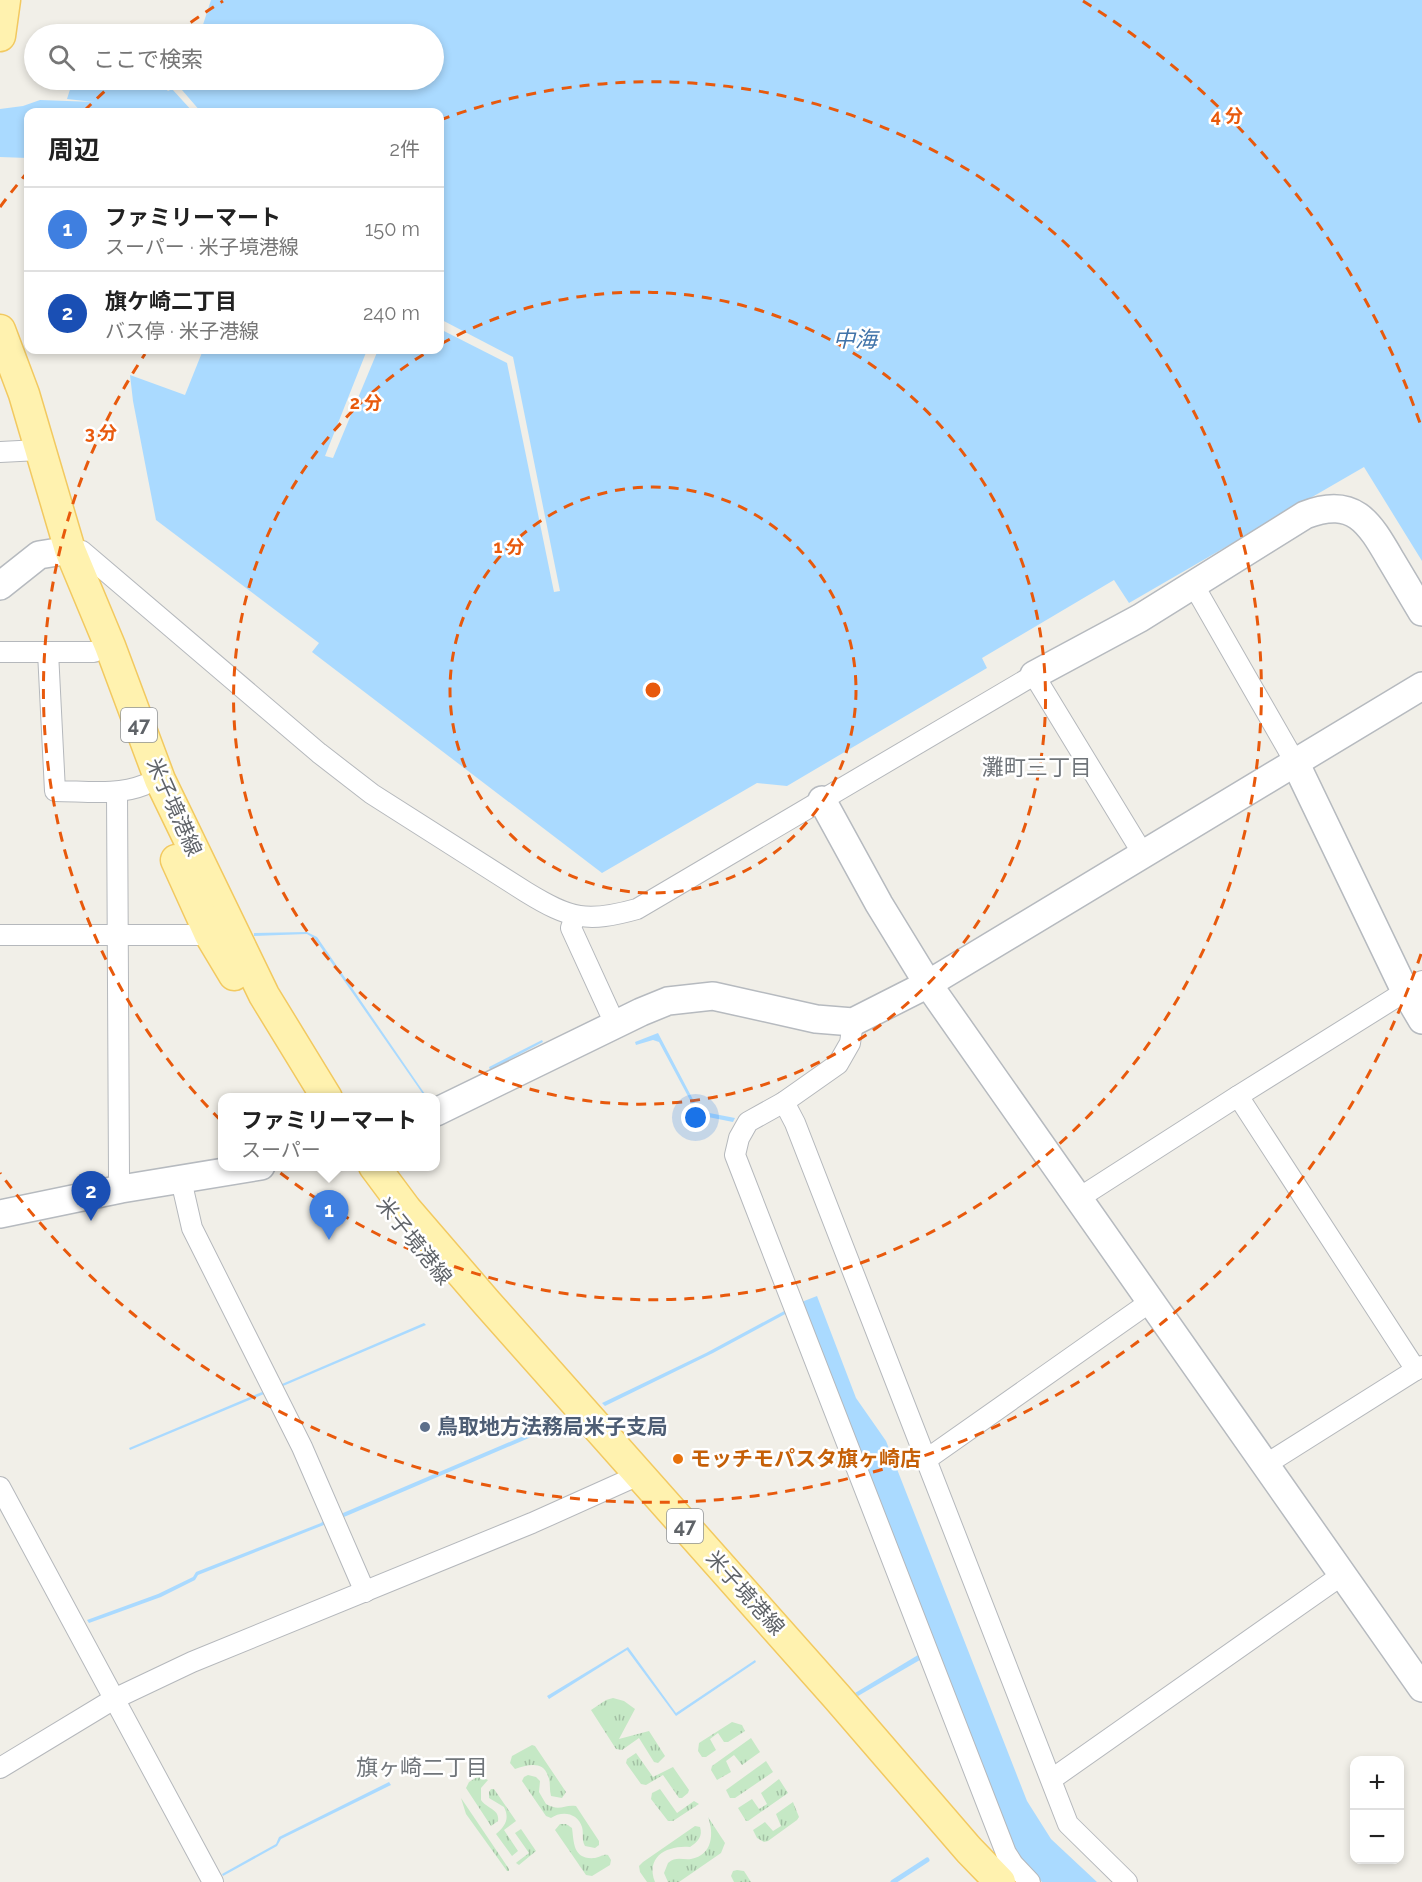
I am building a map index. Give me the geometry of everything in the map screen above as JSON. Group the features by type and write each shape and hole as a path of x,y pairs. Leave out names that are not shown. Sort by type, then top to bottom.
{"main road":[{"path":"0,36 5,0"},
{"name":"米子境港線","path":"0,333 24,394 21,451"},
{"name":"米子境港線","path":"0,383 21,451 64,551 110,646 160,780 264,995 324,1093"},
{"name":"米子境港線","path":"64,551 94,652 130,788 210,935 307,1093"},
{"name":"米子境港線","path":"357,1171 476,1318 632,1478 837,1697 969,1850 1000,1882"},
{"name":"米子境港線","path":"377,1171 406,1209 974,1882"}],"street":[{"path":"0,586 39,555 82,551 275,716 372,794 549,906 575,916 607,917 637,909 1034,675 1140,618 1305,515 1332,508 1352,512 1372,527 1422,612"},
{"path":"1193,584 1294,762 1414,986 1422,1020"},
{"path":"0,652 94,652"},
{"path":"48,652 55,791 130,788 118,935 119,1176 121,1190"},
{"path":"1034,675 1143,854"},
{"path":"440,1110 615,1024 668,1001 713,996 816,1019 853,1022 928,984 1422,686"},
{"path":"822,800 879,904 928,984 1422,1688"},
{"path":"575,916 571,928 615,1024"},
{"path":"0,935 210,935"},
{"path":"1079,1198 1414,986"},
{"path":"853,1022 850,1043 838,1064 784,1102 748,1122 739,1138 735,1155 1006,1853 1030,1882"},
{"path":"1238,1096 1419,1368 1266,1465"},
{"path":"784,1102 795,1123 1068,1824 1127,1882"},
{"path":"0,1214 121,1190 236,1171"},
{"path":"181,1180 192,1228 302,1447 365,1592"},
{"path":"927,1459 1150,1302"},
{"path":"0,1768 114,1699 192,1662 532,1523 632,1478"},
{"path":"0,1487 213,1882"},
{"path":"1052,1779 1342,1575"}],"green space":[{"path":"613,1698 624,1701 635,1709 619,1739 649,1731 665,1756 658,1763 654,1762 639,1738 622,1750 616,1749 591,1710"},
{"path":"732,1722 742,1725 745,1731 728,1742 724,1742 718,1733 710,1739 716,1750 702,1757 698,1751 699,1743"},
{"path":"751,1738 760,1752 742,1765 734,1755 726,1761 731,1772 717,1780 711,1770 712,1766"},
{"path":"532,1745 535,1746 566,1792 562,1798 551,1796 549,1778 542,1768 529,1765 515,1769 510,1763 512,1756"},
{"path":"636,1753 653,1777 673,1767 689,1790 688,1793 679,1798 663,1775 646,1785 641,1784 626,1763 627,1759"},
{"path":"766,1761 773,1772 735,1798 730,1798 726,1790"},
{"path":"528,1775 540,1781 539,1792 546,1804 558,1808 576,1806 599,1841 599,1845 595,1848 585,1846 580,1822 573,1816 560,1814 551,1818 546,1816 522,1781"},
{"path":"479,1776 488,1780 481,1788 481,1800 495,1811 498,1817 498,1821 491,1826 466,1788 469,1782"},
{"path":"779,1779 788,1793 746,1821 738,1808 752,1799 759,1809 767,1804 761,1793"},
{"path":"491,1789 494,1789 516,1821 504,1830 518,1851 512,1856 496,1834 504,1825 507,1815 504,1807 489,1798"},
{"path":"660,1789 677,1813 694,1801 699,1804 673,1821 668,1821 651,1799 652,1793"},
{"path":"461,1798 509,1869 509,1871 466,1814"},
{"path":"793,1802 799,1817 797,1820 768,1841 764,1842 757,1838 753,1830 765,1822 773,1831 781,1826 776,1814"},
{"path":"708,1817 725,1843 721,1853 679,1882 668,1882 664,1873 668,1863 676,1859 698,1857 708,1848 711,1830"},
{"path":"560,1824 566,1824 572,1828 574,1845 582,1856 595,1858 608,1855 611,1860 610,1865 592,1876 586,1875 555,1830"},
{"path":"695,1826 700,1827 701,1830 697,1841 690,1847 674,1848 660,1854 653,1865 655,1882 647,1882 639,1866"},
{"path":"521,1829 536,1851 519,1865 516,1863 529,1853 515,1833"},
{"path":"733,1871 744,1871 751,1882 734,1882 731,1876"}],"water":[{"name":"中海","path":"211,0 1422,0 1422,561 1364,467 1129,603 1114,580 982,658 987,668 787,786 757,783 602,873 312,652 319,643 156,520 130,375 185,395 201,354 365,354 325,456 333,458 376,354 444,354 444,331 507,363 554,592 560,591 513,357 444,321 444,108 198,108 182,90 444,90 444,24 203,24"},
{"path":"70,90 173,90 189,108 24,108 24,158 0,157 0,109 23,106 40,100 94,102 67,99"},
{"path":"307,932 317,937 424,1093 315,939 307,934 254,936 254,933"},
{"path":"658,1033 699,1111 735,1118 733,1122 698,1115 659,1042 653,1040 636,1045 635,1042"},
{"path":"542,1040 543,1042 490,1070 489,1067"},
{"path":"817,1296 856,1398 886,1441 1027,1801 1051,1839 1097,1882 1042,1882 1018,1856 1003,1817 999,1818 997,1814 1001,1812 938,1650 789,1312 713,1353 605,1406 602,1403"},
{"path":"424,1323 426,1325 283,1386 282,1384"},
{"path":"262,1392 264,1394 130,1450 129,1448"},
{"path":"547,1426 550,1429 344,1517 198,1575 195,1580 161,1597 89,1623 87,1620 158,1594 193,1577 196,1572 321,1523 326,1518 343,1513"},
{"path":"628,1647 676,1713 755,1660 756,1662 676,1716 627,1650 549,1699 547,1696"},
{"path":"923,1652 925,1657 858,1696 855,1693"},
{"path":"389,1782 391,1785 281,1839 277,1846 223,1876 222,1874 276,1844 279,1837"}],"waterway":[{"path":"893,1882 927,1860"}],"place":[{"name":"旗ケ崎二丁目","path":"91,1221"},
{"name":"ファミリーマート","path":"329,1240"},
{"name":"鳥取地方法務局米子支局","path":"425,1427"},
{"name":"モッチモパスタ旗ヶ崎店","path":"678,1459"}],"district":[{"name":"灘町三丁目","path":"1037,767"},
{"name":"旗ヶ崎二丁目","path":"422,1767"}]}
